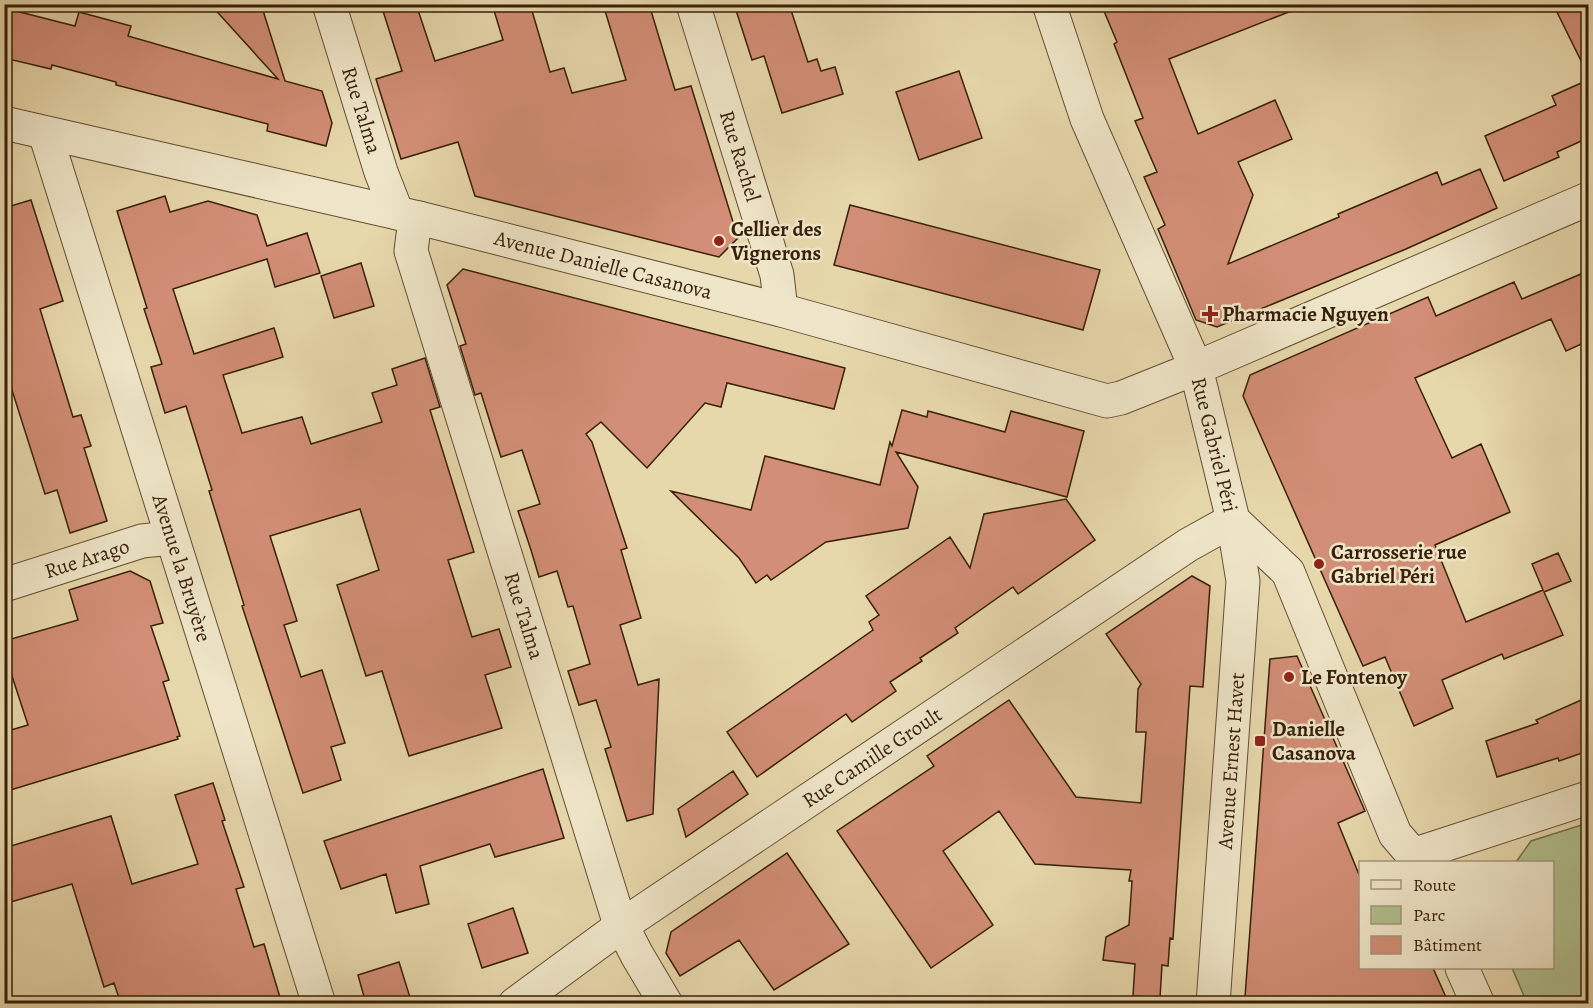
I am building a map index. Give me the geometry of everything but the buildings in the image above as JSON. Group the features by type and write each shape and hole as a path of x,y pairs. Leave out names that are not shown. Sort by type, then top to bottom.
{"street":[{"name":"Rue Talma","path":"329,4 381,172 408,216 414,235 411,251 621,926 666,1004"},
{"name":"Rue Rachel","path":"693,4 777,275 781,310"},
{"name":"Rue Gabriel Péri","path":"1049,4 1087,119 1196,368 1233,519 1288,572 1395,834 1415,859"},
{"name":"Avenue Danielle Casanova","path":"4,123 408,216 781,310 1107,400 1121,398 1196,368 1588,199"},
{"name":"Avenue la Bruyère","path":"45,133 319,1004"},
{"name":"Rue Camille Groult","path":"515,1004 621,926 1188,545 1233,519"},
{"name":"Avenue Ernest Havet","path":"1213,1004 1243,581 1233,519"},
{"name":"Rue Arago","path":"4,585 142,541 171,538"},
{"path":"1415,859 1588,798"},
{"path":"1462,969 1478,1004"}],"green space":[{"path":"1588,823 1588,1003 1527,1003 1512,969 1554,969 1554,861 1517,861 1531,841"}],"place":[{"name":"Cellier des Vignerons","path":"719,241"},
{"name":"Pharmacie Nguyen","path":"1210,314"},
{"name":"Carrosserie rue Gabriel Péri","path":"1319,564"},
{"name":"Le Fontenoy","path":"1289,677"},
{"name":"Danielle Casanova","path":"1260,741"}]}
